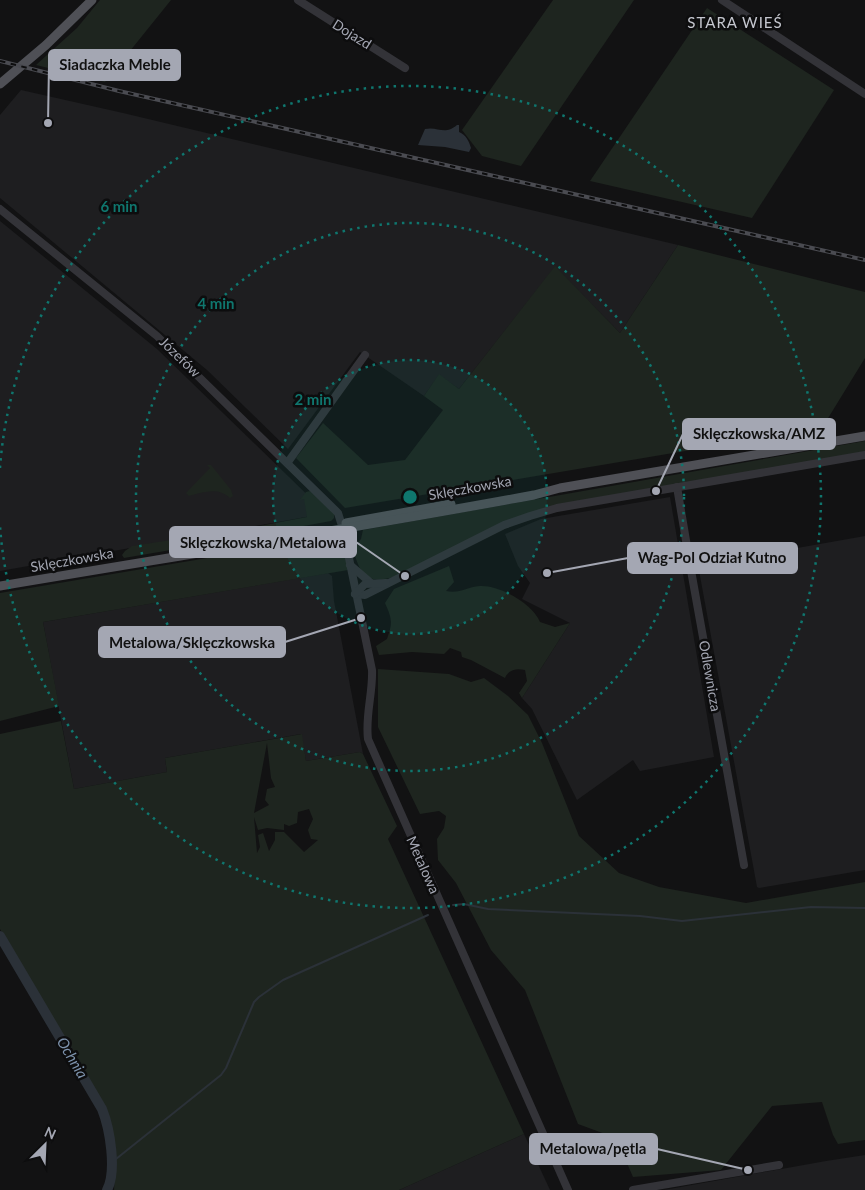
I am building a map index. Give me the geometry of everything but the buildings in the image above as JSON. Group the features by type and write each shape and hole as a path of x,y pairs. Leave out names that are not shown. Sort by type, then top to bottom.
{"main road":[{"path":"0,84 46,45 92,0"},
{"name":"Sklęczkowska","path":"0,586 148,560 167,559 524,492 560,488 865,436"}],"street":[{"name":"Dojazd","path":"298,0 405,68"},
{"path":"722,0 865,94"},
{"name":"Józefów","path":"0,209 158,336 338,513 343,526"},
{"path":"288,462 365,355"},
{"path":"355,594 365,595 504,525 557,508 865,455"},
{"name":"Odlewnicza","path":"677,487 744,865"},
{"name":"Metalowa","path":"343,526 355,594 372,670 366,727 370,747 568,1190"},
{"path":"350,565 371,583"},
{"path":"355,594 365,584 387,583"},
{"path":"633,1190 779,1165"}],"shaded area":[{"path":"100,0 171,0 105,82 36,65 77,28"},
{"path":"553,0 634,0 521,166 482,156 462,130"},
{"path":"707,8 834,90 752,218 590,181"},
{"path":"21,90 678,245 620,333 555,267 459,389 439,375 424,396 360,352 288,449 207,370 0,198 0,115"},
{"path":"459,125 459,132 469,143 471,148 469,152 445,147 418,145 425,129 448,130"},
{"path":"0,221 157,349 325,512 329,513 0,571"},
{"path":"678,245 865,292 865,358 822,428 345,508 296,458 323,423 368,465 405,460 443,410 424,396 439,374 459,389 555,266 620,333"},
{"path":"865,441 865,453 557,506 394,577 377,579 365,575 358,564 353,548 361,539 363,530"},
{"path":"207,465 211,465 231,490 233,496 230,498 216,491 189,496 186,493 210,468"},
{"path":"310,491 334,511 334,518 331,521 260,534 248,528 307,517 304,499 300,500 306,492"},
{"path":"670,497 714,757 640,771 633,760 577,800 532,709 522,698 570,623 522,599 530,583 518,566 505,534 541,519"},
{"path":"236,530 242,532 241,538 124,558 122,555 132,546"},
{"path":"865,536 865,870 759,888 757,887 698,565 759,554 762,556 769,553"},
{"path":"331,537 342,542 348,570 43,622 59,706 0,721 0,593"},
{"path":"449,566 454,582 446,591 455,592 480,586 497,589 523,602 540,622 555,627 570,623 522,698 519,693 527,681 525,670 514,670 505,678 462,657 461,652 450,648 444,654 412,652 379,655 376,646 387,639 391,624 385,603 394,589"},
{"path":"328,573 332,576 334,601 363,754 360,752 306,761 301,734 165,758 167,772 74,789 43,622"},
{"path":"378,669 449,674 471,682 484,678 508,696 528,715 542,743 579,836 619,873 659,887 746,903 865,882 865,1140 838,1144 822,1102 772,1106 721,1170 633,1177 616,1138 578,1124 525,990 491,950 456,883 438,860 437,839 444,828 446,816 439,811 420,814 378,727"},
{"path":"61,721 74,789 167,772 165,758 302,734 306,761 360,752 363,754 397,826 388,839 524,1134 399,1190 114,1190 116,1159 113,1157 108,1120 104,1106 54,1026 0,929 0,734","holes":["267,743 271,778 275,787 267,789 265,800 269,805 254,813","309,809 313,819 308,830 311,839 318,840 304,852 284,832 275,832 275,840 269,851 263,833 258,835 260,847 257,853 254,817 258,830 267,828 284,830 284,824 289,826 297,823 298,812"]},
{"path":"524,1134 550,1190 399,1190"},
{"path":"865,1155 865,1190 664,1190 826,1161"}],"waterway":[{"path":"453,905 464,904 488,909 640,916 682,921 811,907 865,908"},
{"path":"111,1163 221,1075 226,1068 254,1002 259,997 283,980 428,915"},
{"name":"Ochnia","path":"0,936 102,1109 108,1127 112,1161 112,1172 107,1190"}],"railway":[{"path":"0,61 119,91 865,260"}],"place":[{"name":"Siadaczka Meble","path":"48,123"},
{"name":"Sklęczkowska/AMZ","path":"656,491"},
{"name":"Wag-Pol Odział Kutno","path":"547,573"},
{"name":"Sklęczkowska/Metalowa","path":"405,576"},
{"name":"Metalowa/Sklęczkowska","path":"361,618"},
{"name":"Metalowa/pętla","path":"748,1170"}],"district":[{"name":"STARA WIEŚ","path":"735,23"}]}
